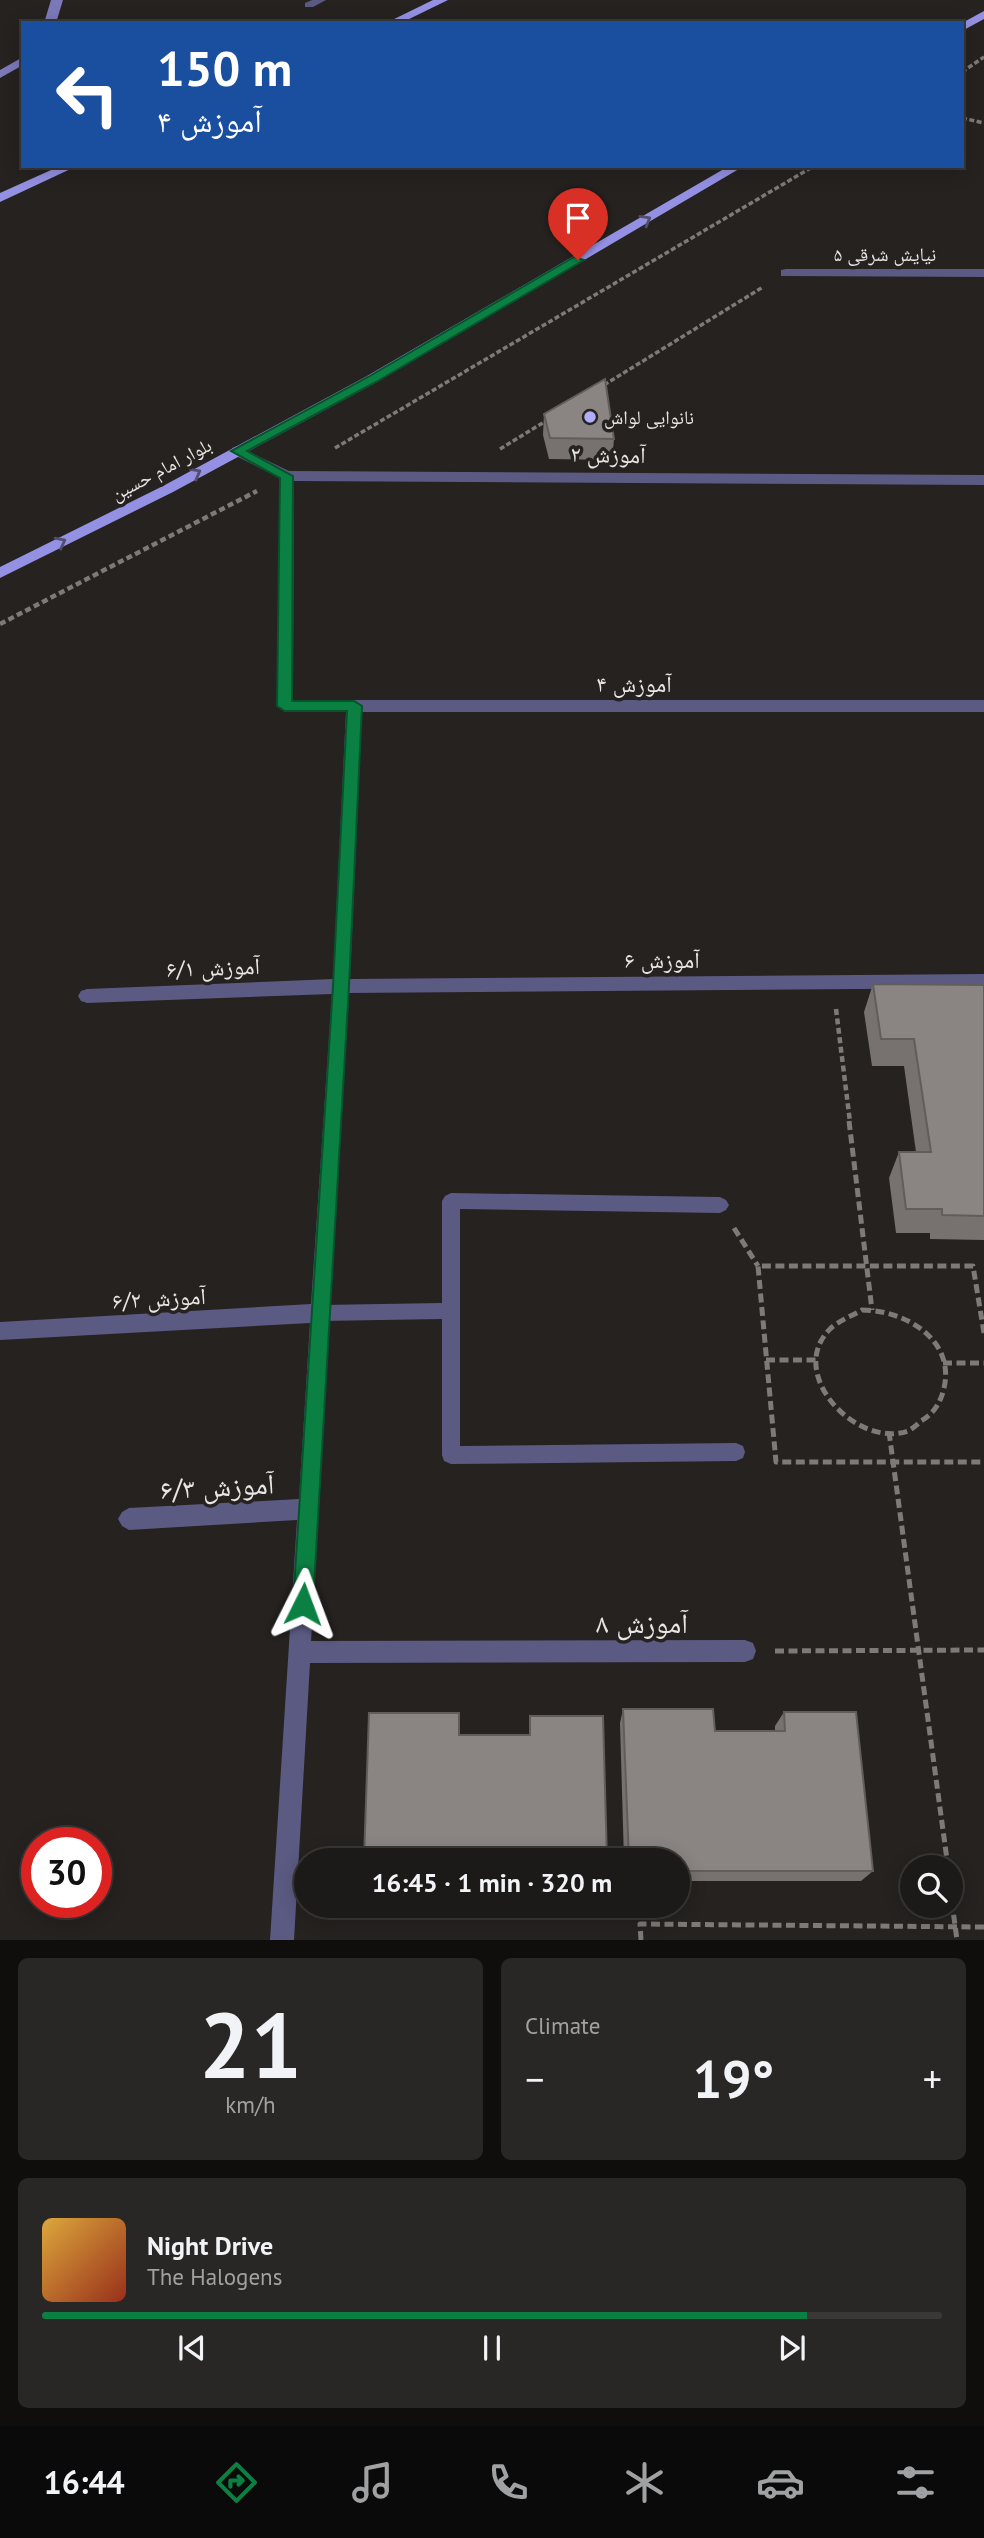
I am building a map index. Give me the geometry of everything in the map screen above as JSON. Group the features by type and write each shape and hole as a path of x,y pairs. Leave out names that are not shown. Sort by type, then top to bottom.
{"main road":[{"path":"395,21 442,0"},
{"path":"964,27 984,14"},
{"path":"0,198 67,168"},
{"name":"بلوار امام حسین","path":"0,573 372,379 735,168"}],"street":[{"path":"51,21 57,0"},
{"path":"0,75 21,61"},
{"name":"نیایش شرقی ۵","path":"786,273 984,273"},
{"name":"آموزش ۲","path":"237,451 287,476 984,480"},
{"name":"آموزش ۴","path":"287,476 285,706 984,706"},
{"path":"282,1940 341,986 354,706"},
{"name":"آموزش ۶","path":"341,986 984,981"},
{"name":"آموزش ۶/۱","path":"87,996 341,986"},
{"name":"آموزش ۶/۲","path":"0,1331 321,1314"},
{"name":"آموزش ۶/۳","path":"129,1519 309,1509"},
{"name":"آموزش ۸","path":"300,1652 745,1651"}],"lane":[{"path":"309,5 321,0"},
{"path":"720,1205 451,1200 451,1455 736,1452"},
{"path":"321,1314 451,1311"}],"path":[{"path":"964,71 984,57"},
{"path":"964,118 984,122"},
{"path":"335,448 811,168"},
{"path":"598,389 786,273"},
{"path":"457,475 551,418"},
{"path":"0,624 287,476"},
{"path":"832,982 872,1310"},
{"path":"720,1205 758,1266 776,1462 984,1462"},
{"path":"758,1266 973,1266 982,1303 984,1333"},
{"path":"862,1310 872,1310 883,1310 904,1317 922,1329 936,1346 943,1363 946,1385 940,1404 927,1419 910,1429 889,1432 867,1429 847,1419 830,1404 819,1385 819,1345 828,1329 844,1317 862,1310"},
{"path":"766,1360 817,1360"},
{"path":"943,1363 984,1363"},
{"path":"889,1432 945,1855"},
{"path":"745,1651 984,1650"},
{"path":"954,1918 957,1940"},
{"path":"641,1940 640,1924 984,1927"}],"building":[{"path":"605,379 614,439 550,438 544,414"},
{"path":"873,984 984,985 984,1216 942,1215 942,1209 906,1209 899,1152 931,1152 914,1039 881,1039"},
{"path":"623,1709 713,1709 715,1731 785,1731 784,1712 856,1712 873,1871 690,1871 690,1848 629,1848"},
{"path":"369,1713 459,1713 459,1735 530,1735 530,1716 603,1716 607,1848 364,1848"}],"place":[{"name":"نانوایی لواش","path":"590,417"}],"route":[{"path":"303,1604 341,986 354,706 285,706 287,476 237,451 372,379 578,260"}]}
